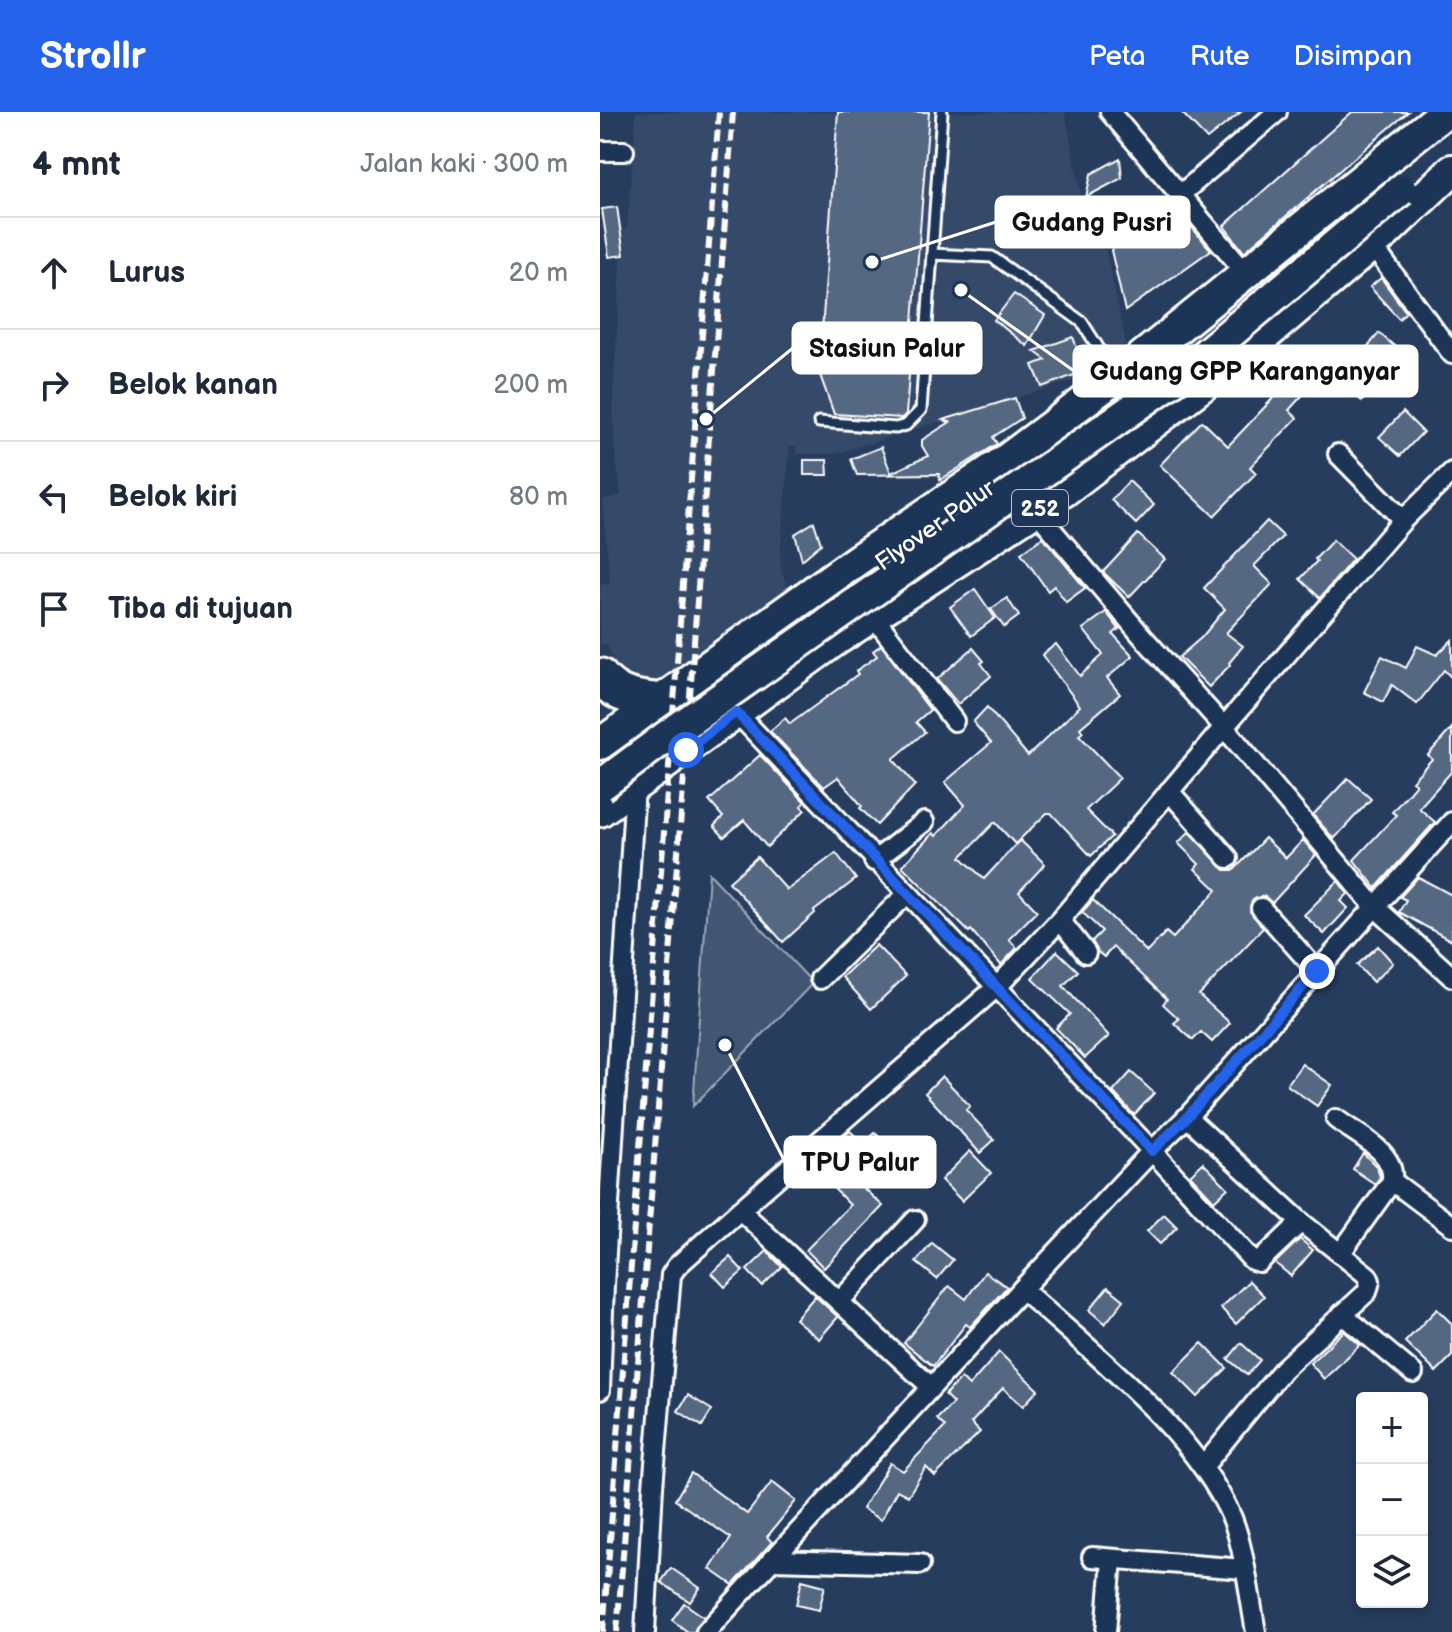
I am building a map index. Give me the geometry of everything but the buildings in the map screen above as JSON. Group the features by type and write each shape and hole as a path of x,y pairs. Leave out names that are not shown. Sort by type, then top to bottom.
{"highway":[{"path":"600,676 614,689 632,698 660,701"}],"main road":[{"name":"252","path":"600,744 804,597 1003,462 1117,377 1445,112"},
{"name":"Flyover Palur","path":"600,786 1178,377 1396,183 1452,124"},
{"name":"Flyover Palur","path":"600,769 720,677 1182,349 1396,183 1452,147"},
{"name":"252","path":"600,811 833,642 1036,511 1239,358 1372,245 1452,170"},
{"path":"804,597 801,613 812,637 823,643 833,642"}],"street":[{"path":"1110,112 1247,274"},
{"path":"1181,194 1277,112"},
{"path":"600,151 624,151"},
{"path":"1372,245 1452,354"},
{"path":"1338,454 1403,520"},
{"path":"645,1632 653,1487 671,1275 677,1266 998,986 1060,920 1403,520 1452,472"},
{"path":"1036,511 1375,907 1452,977"},
{"path":"873,616 954,721"},
{"path":"736,712 874,861 998,986 1252,1260 1259,1262 1301,1222"},
{"path":"600,1390 602,1287 635,786"},
{"path":"1169,791 1228,858"},
{"path":"874,861 924,822"},
{"path":"706,1632 1022,1289 1187,1117 1452,822"},
{"path":"820,979 907,894"},
{"path":"1261,908 1317,971"},
{"path":"1060,920 1086,953"},
{"path":"1187,1117 1370,1281 1367,1292 1283,1369 1208,1475"},
{"path":"1336,1119 1386,1156 1392,1169 1392,1181 1340,1254"},
{"path":"1392,1181 1452,1226"},
{"path":"740,1210 931,1387"},
{"path":"839,1302 915,1220"},
{"path":"1022,1289 1155,1412 1208,1475 1233,1520 1256,1632"},
{"path":"1342,1314 1413,1373"},
{"path":"1092,1557 1244,1569"},
{"path":"1106,1632 1112,1559"},
{"path":"772,1560 920,1564"}],"lane":[{"path":"819,422 896,428 906,425 921,410 942,112"},
{"path":"932,254 992,257 1082,322 1117,377"}],"shaded area":[{"path":"636,112 1065,112 1088,228 1106,251 1127,348 1091,375 835,454 796,454 796,446 790,446 780,557 788,588 668,680 659,683 633,680 617,672 607,644 600,645 600,584 610,582 602,500 621,495 614,445 613,392 623,229 627,228"},
{"path":"709,873 813,983 693,1106"}],"railway":[{"path":"603,1632 719,112"},
{"path":"617,1632 733,112"}],"place":[{"name":"Gudang Pusri","path":"872,262"},
{"name":"Gudang GPP Karanganyar","path":"961,290"},
{"name":"Stasiun Palur","path":"706,419"},
{"name":"TPU Palur","path":"725,1045"}],"route":[{"path":"686,750 736,712 1152,1151 1187,1117 1317,971"}]}
